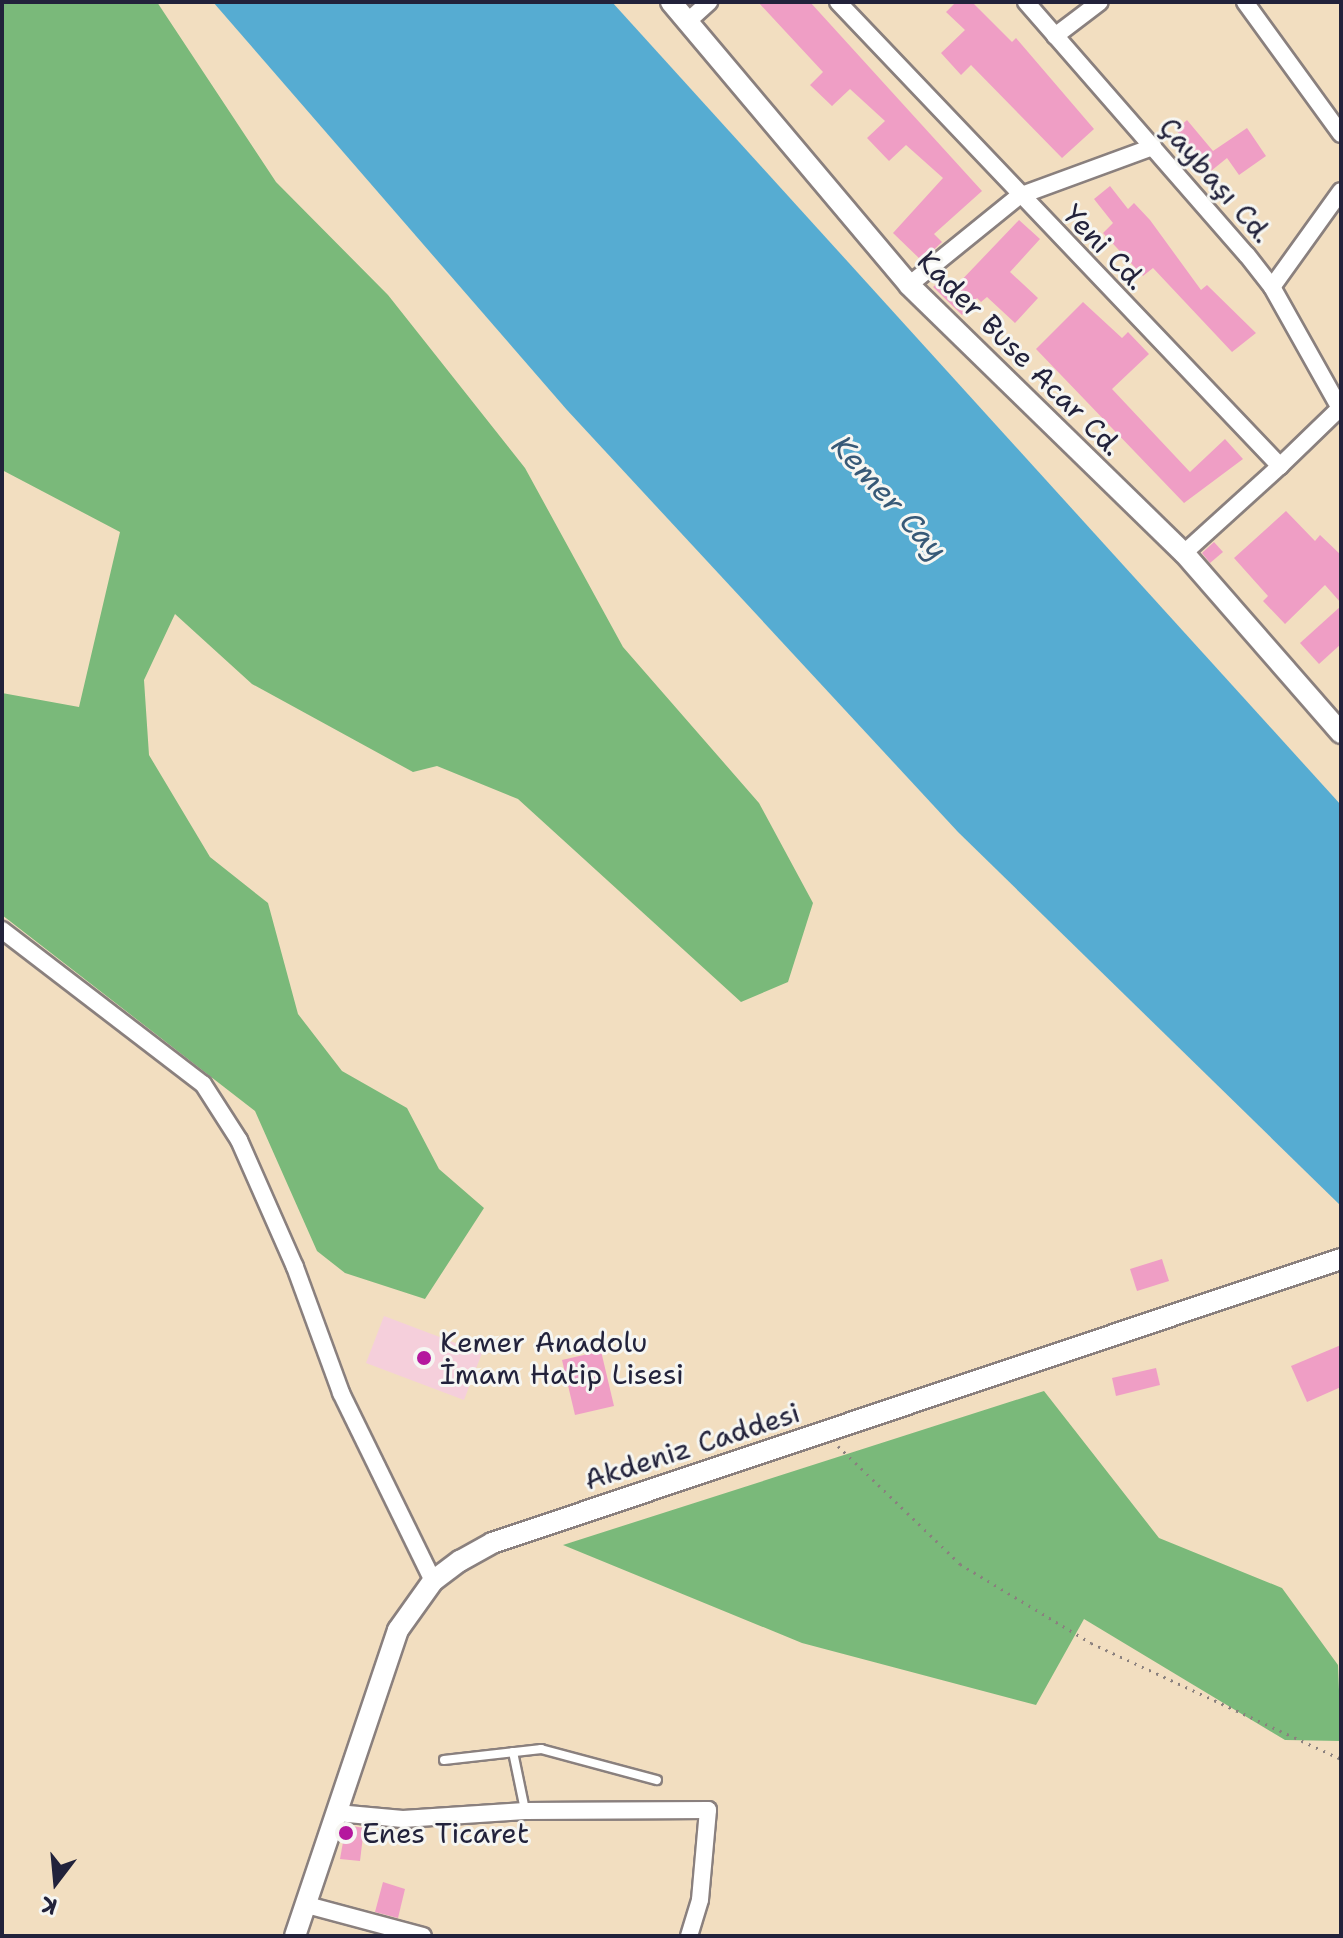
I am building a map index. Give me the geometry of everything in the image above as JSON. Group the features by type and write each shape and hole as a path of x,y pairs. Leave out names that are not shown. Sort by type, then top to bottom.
{"street":[{"name":"Kader Buse Acar Cd.","path":"671,2 909,285 1184,553 1341,733"},
{"path":"687,22 709,2"},
{"name":"Yeni Cd.","path":"838,2 1019,196 1280,466"},
{"name":"Çaybaşı Cd.","path":"1026,2 1272,287 1340,409"},
{"path":"1055,36 1100,2"},
{"path":"1245,2 1341,134"},
{"path":"909,285 1019,196 1153,147"},
{"path":"1272,287 1341,191"},
{"path":"1184,553 1340,409"},
{"path":"2,930 203,1084 239,1140 295,1267 341,1393 433,1581"},
{"name":"Akdeniz Caddesi","path":"295,1936 398,1630 433,1581 492,1543 1341,1259"},
{"path":"337,1813 403,1819 525,1811 708,1810 700,1900 689,1936"},
{"path":"307,1905 423,1936"}],"lane":[{"path":"444,1760 554,1751 657,1780"},
{"path":"513,1752 525,1811"}],"path":[{"path":"824,1432 960,1564 1091,1643 1341,1759"}],"shaded area":[{"name":"Kemer Anadolu İmam Hatip Lisesi","path":"384,1316 482,1353 464,1400 366,1363"}],"green space":[{"path":"2,2 157,2 276,182 388,295 525,468 623,647 759,803 813,903 788,982 741,1002 518,799 437,766 413,772 252,684 175,614 144,680 149,755 210,857 268,903 298,1014 342,1071 407,1108 439,1169 484,1208 425,1299 345,1273 317,1251 255,1111 2,915 2,693 79,707 120,532 2,470"},
{"path":"1044,1391 1159,1538 1282,1588 1338,1665 1341,1741 1285,1740 1084,1619 1036,1705 802,1643 563,1545"}],"water":[{"name":"Kemer Cay","path":"213,2 612,2 1341,805 1341,1206 958,832 567,410"}],"building":[{"path":"758,2 810,2 982,191 934,234 942,242 922,261 893,233 943,178 906,145 889,161 867,138 885,121 850,89 832,106 810,85 823,72"},
{"path":"956,2 972,2 1012,42 1016,38 1094,129 1062,158 971,65 961,75 941,53 965,30 946,12"},
{"path":"1187,120 1213,151 1247,128 1266,156 1239,175 1227,158 1211,171 1176,130"},
{"path":"1110,186 1128,209 1134,203 1150,220 1201,290 1207,285 1256,333 1232,352 1153,268 1143,276 1103,233 1113,223 1094,199"},
{"path":"1019,220 1040,239 1010,272 1038,298 1015,323 987,297 981,302 977,298 962,315 933,287 945,277 955,287"},
{"path":"1083,302 1122,338 1128,332 1149,354 1112,389 1190,472 1225,439 1243,459 1184,503 1036,349"},
{"path":"1286,511 1315,541 1320,535 1341,555 1341,603 1325,585 1285,624 1263,601 1268,596 1234,558"},
{"path":"1214,542 1223,552 1210,563 1202,553"},
{"path":"1341,606 1341,644 1319,664 1300,643"},
{"path":"1162,1259 1169,1281 1137,1291 1130,1269"},
{"path":"1341,1345 1341,1387 1307,1402 1291,1366"},
{"path":"601,1351 614,1406 575,1415 562,1360"},
{"path":"1156,1368 1160,1385 1116,1396 1112,1378"},
{"path":"346,1825 364,1828 360,1861 340,1859"},
{"path":"383,1882 405,1889 398,1918 375,1912"}],"place":[{"name":"Kemer Anadolu İmam Hatip Lisesi","path":"424,1358"},
{"name":"Enes Ticaret","path":"346,1833"}]}
